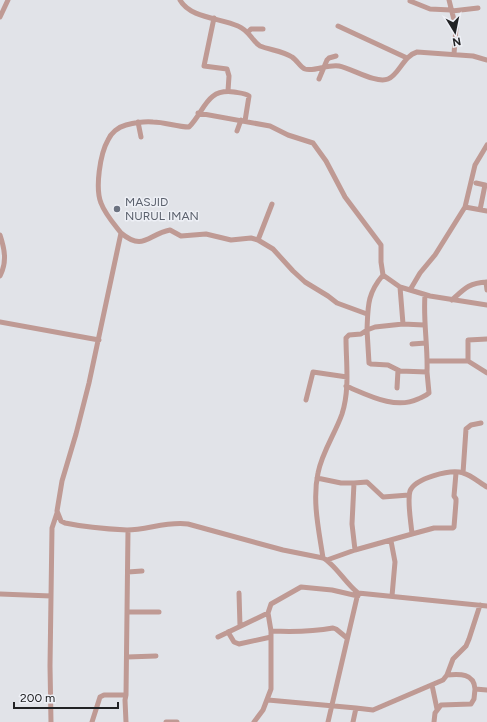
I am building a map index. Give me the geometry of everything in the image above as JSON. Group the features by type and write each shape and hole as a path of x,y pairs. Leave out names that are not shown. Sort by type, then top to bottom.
{"street":[{"path":"0,17 8,0"},
{"path":"180,0 183,5 199,15 239,26 248,32 260,46 290,56 304,69 310,70 338,66 383,80 392,76 410,55 417,52 473,56 487,60"},
{"path":"449,0 456,28 454,54"},
{"path":"410,1 430,9 452,10 478,8"},
{"path":"214,18 204,66 227,70 229,76 228,90"},
{"path":"338,26 407,58"},
{"path":"248,32 251,29 263,29"},
{"path":"320,79 323,67 329,58 336,56"},
{"path":"237,131 243,120 250,96 228,90 214,95 188,127 153,122 138,122 119,127 111,135 105,146 99,175 98,190 101,203 110,220 121,233 136,242 143,241 170,230 180,236 206,234 231,240 251,238 258,240 273,249 305,282 338,303 367,314"},
{"path":"198,113 270,126 288,135 309,142 317,148 326,161 345,197 381,246 383,275 400,287 425,295 487,305"},
{"path":"138,122 141,137"},
{"path":"410,290 420,273 435,255 465,206 475,165 487,145"},
{"path":"476,183 485,185 480,210"},
{"path":"258,240 272,204"},
{"path":"465,206 487,211"},
{"path":"51,722 51,596 54,523 62,481 78,427 99,340 121,233"},
{"path":"0,235 5,256 5,265 0,276"},
{"path":"383,275 373,290 367,314 370,364 388,365 398,370 427,372"},
{"path":"452,300 465,288 472,284 487,282 487,290"},
{"path":"400,287 403,324"},
{"path":"346,386 374,397 396,403 412,402 427,395 429,392 424,325 425,295"},
{"path":"0,322 99,340"},
{"path":"358,594 345,582 325,559 316,512 317,478 319,466 342,414 347,377 346,338 349,335 361,334 375,327 403,324 424,325"},
{"path":"468,361 468,340 487,339"},
{"path":"412,344 426,343"},
{"path":"427,361 468,361 487,373"},
{"path":"397,388 398,370"},
{"path":"306,400 313,372 347,377"},
{"path":"463,473 466,429 471,425 481,423"},
{"path":"54,523 61,521 69,524 128,530 179,523 188,524 283,550 325,559 434,528 453,528 456,498 454,496 456,473"},
{"path":"412,534 408,495 411,489 428,478 438,474 463,473 487,488"},
{"path":"317,478 341,483 367,482 383,497 408,495"},
{"path":"354,483 352,524 355,550"},
{"path":"57,512 61,521"},
{"path":"126,722 125,698 128,612 128,530"},
{"path":"391,541 395,562 392,596"},
{"path":"128,572 142,571"},
{"path":"254,722 261,714 268,700 272,684 271,634 268,613 271,604 301,587 487,606"},
{"path":"239,593 240,626"},
{"path":"0,594 51,596"},
{"path":"328,722 358,594"},
{"path":"268,700 373,710 432,685 443,680 453,659 466,646 480,605"},
{"path":"128,612 159,612"},
{"path":"218,637 268,613"},
{"path":"228,632 234,642 239,644 271,634 314,632 333,628 347,638"},
{"path":"127,657 156,656"},
{"path":"434,722 435,713 441,705 471,704 474,699 474,682 469,677 446,675"},
{"path":"432,685 437,709"},
{"path":"474,690 487,690"},
{"path":"92,722 100,697 104,695 126,695"},
{"path":"353,722 356,708"},
{"path":"166,722 177,722"}],"place":[{"name":"MASJID NURUL IMAN","path":"117,209"}]}
